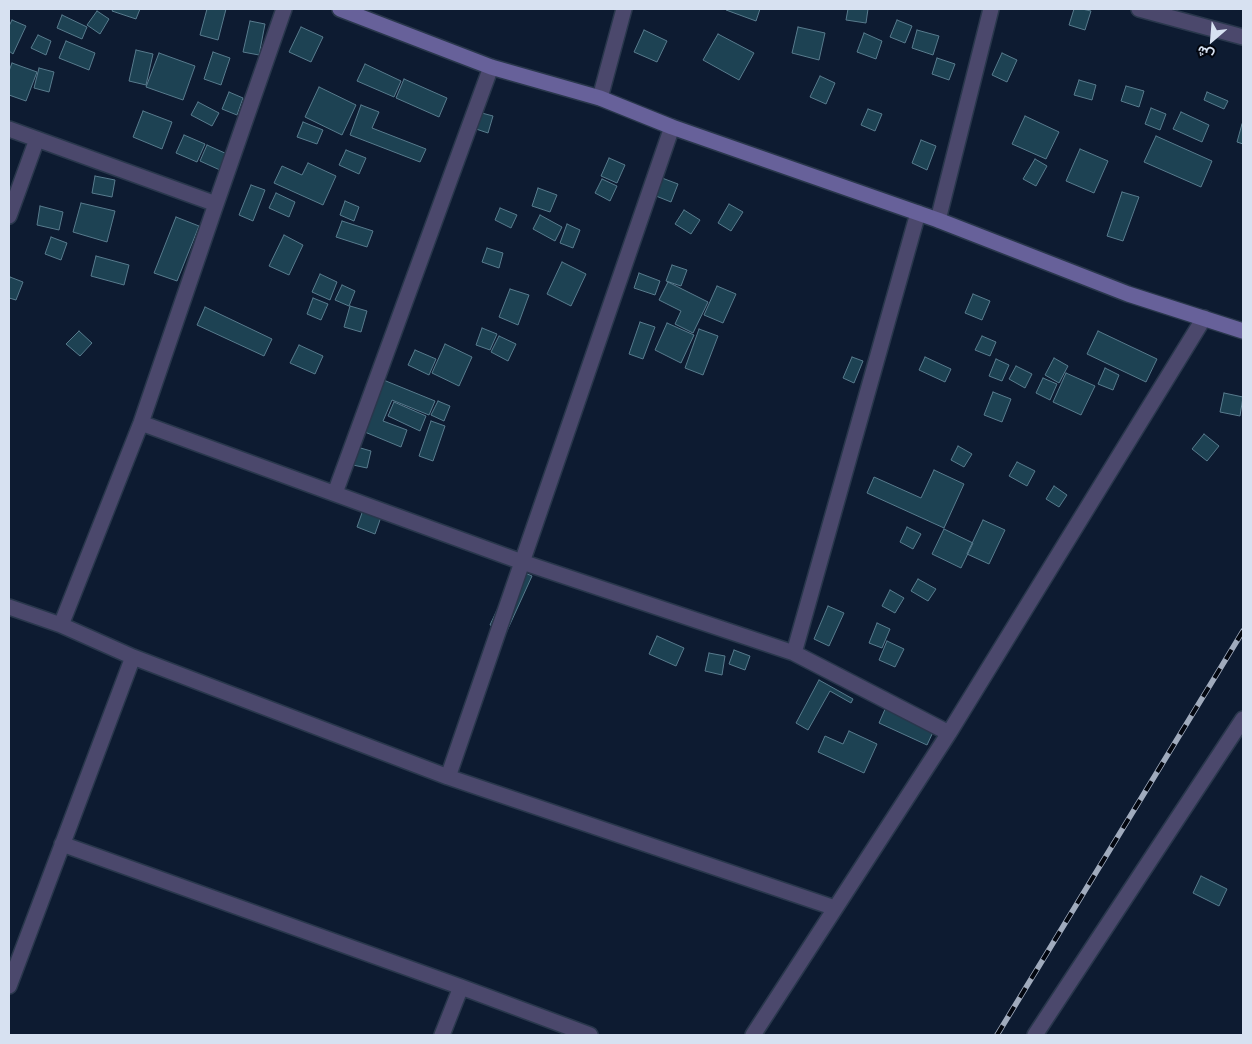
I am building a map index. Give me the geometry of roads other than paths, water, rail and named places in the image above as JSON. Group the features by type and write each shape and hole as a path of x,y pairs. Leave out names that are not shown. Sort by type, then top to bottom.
{"street":[{"path":"61,626 141,423 284,9"},
{"path":"340,9 491,67 600,98 672,127 938,220 1128,294 1243,331"},
{"path":"600,98 624,9"},
{"path":"938,220 991,9"},
{"path":"1139,9 1243,37"},
{"path":"335,493 491,67"},
{"path":"448,777 672,127"},
{"path":"9,129 216,204"},
{"path":"9,216 37,139"},
{"path":"794,653 918,213"},
{"path":"753,1035 949,733 1204,318"},
{"path":"141,423 522,562 794,653 949,733"},
{"path":"9,607 61,626 132,657 448,777 835,908"},
{"path":"9,986 132,657"},
{"path":"1034,1035 1243,719"},
{"path":"62,844 590,1035"},
{"path":"442,1035 461,987"}],"railway":[{"path":"997,1035 1243,631"}]}
